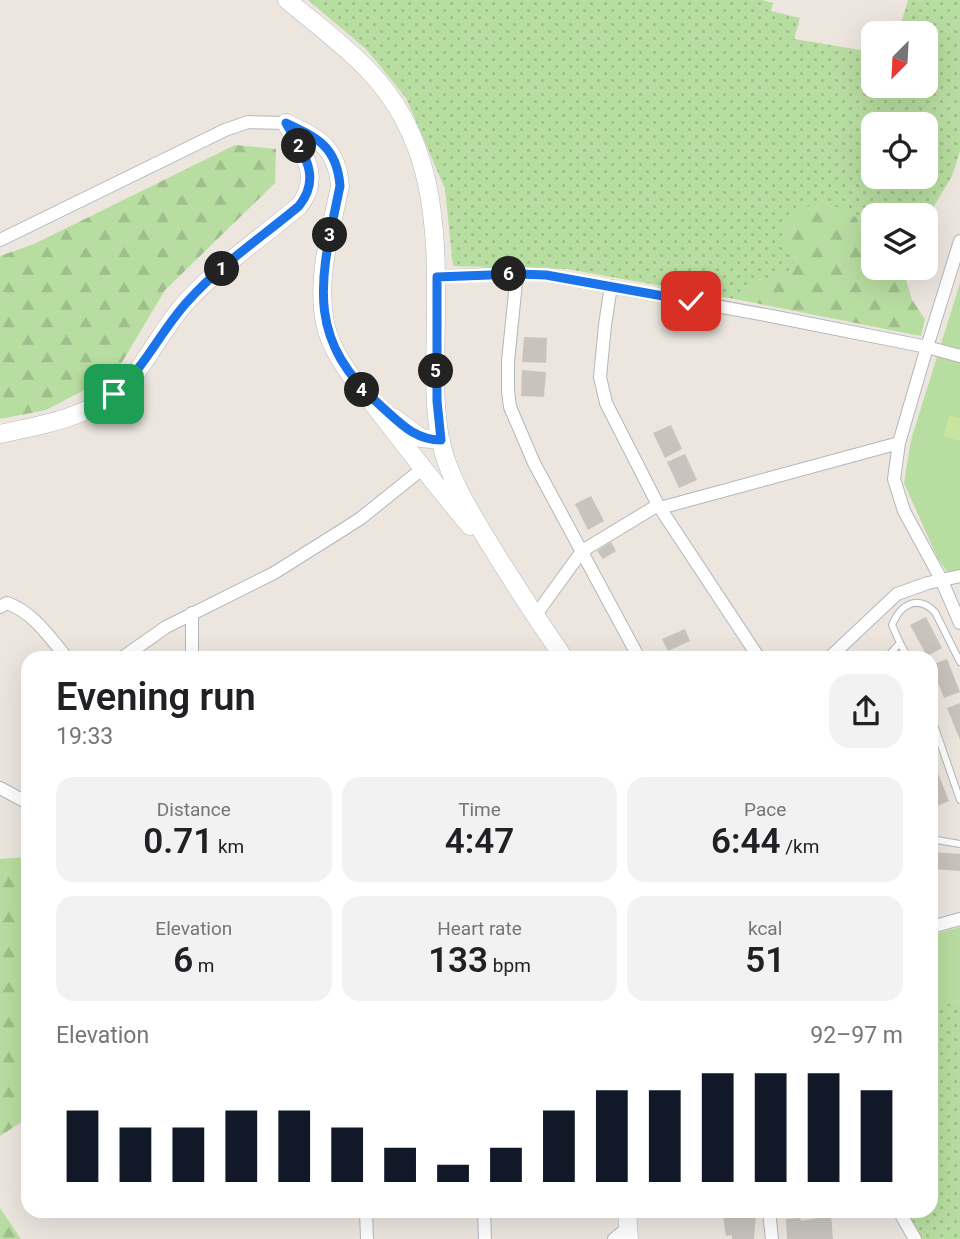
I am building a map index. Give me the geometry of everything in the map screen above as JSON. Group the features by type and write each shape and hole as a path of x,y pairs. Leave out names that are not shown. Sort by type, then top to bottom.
{"street":[{"path":"286,0 367,68 406,121 431,193 437,277 437,401 442,446 460,491 501,563 559,651"},
{"path":"0,240 225,130 248,122 286,123 314,136 331,152 340,186 325,261 323,304 331,341 340,360 422,469 501,563"},
{"path":"0,434 75,417 95,408 114,394 127,383 167,326 207,281 299,206 312,185 310,170 286,123"},
{"path":"960,241 899,443 894,479 904,510 941,579 960,623"},
{"path":"517,274 508,361 510,407 534,463 635,651"},
{"path":"437,277 546,275 927,347 960,356"},
{"path":"611,286 600,377 602,391 659,507 754,651"},
{"path":"364,392 409,431 442,446"},
{"path":"535,616 582,551 659,507 899,443"},
{"path":"404,445 419,452 442,446"},
{"path":"132,651 166,627 274,573 361,518 422,469"},
{"path":"836,651 888,601 907,590 960,576"},
{"path":"0,607 8,603 17,606 29,615 61,651"},
{"path":"192,613 192,651"},
{"path":"0,788 21,799"},
{"path":"938,925 960,919"},
{"path":"366,1218 367,1239"},
{"path":"484,1218 485,1239"},
{"path":"770,1218 772,1239"},
{"path":"903,1218 915,1239"},
{"path":"614,1239 628,1226"}],"lane":[{"path":"904,651 892,625 901,608 910,603 919,603 929,606 935,612 960,662"},
{"path":"893,651 900,643"},
{"path":"938,736 960,800"},
{"path":"938,840 960,844"}],"green space":[{"path":"308,0 762,0 773,3 771,11 800,18 794,39 861,50 861,98 938,98 938,21 902,21 908,0 960,0 960,151 952,176 936,203 861,203 861,233 857,218 797,257 788,274 758,280 740,300 567,269 453,266 445,189 406,98 367,50"},
{"path":"235,145 276,149 275,183 165,290 115,374 46,410 0,419 0,256 34,244"},
{"path":"827,202 857,218 861,233 861,280 906,280 912,300 925,319 921,336 740,300 758,280 788,274 797,257 784,239 790,210"},
{"path":"960,283 960,570 947,572 937,557 904,483 911,440"},
{"path":"949,415 960,418 960,441 944,436"},
{"path":"21,858 21,1122 0,1136 0,859"},
{"path":"960,927 960,1000 938,1007 938,933"},
{"path":"960,1000 960,1239 918,1239 908,1218 938,1218 938,1007"},
{"path":"0,1208 21,1239 0,1239"}],"building":[{"path":"524,337 547,338 546,363 522,362"},
{"path":"522,370 546,372 544,397 521,396"},
{"path":"671,425 682,449 665,458 653,433"},
{"path":"685,454 697,480 679,488 667,462"},
{"path":"591,496 604,521 588,530 575,504"},
{"path":"611,542 616,551 603,559 597,551"},
{"path":"926,617 942,648 924,651 910,625"},
{"path":"685,629 690,641 668,651 662,639"},
{"path":"947,659 960,692 944,698 938,683 938,662"},
{"path":"960,703 960,740 947,708"},
{"path":"938,773 949,801 938,806"},
{"path":"938,852 960,854 960,871 938,869"},
{"path":"723,1218 756,1218 754,1239 732,1239 732,1235 726,1236"},
{"path":"800,1218 801,1221 831,1218 833,1239 787,1239 786,1219"}],"route":[{"path":"114,394 127,383 167,326 207,281 307,197 312,185 310,170 286,123 314,136 324,144 331,152 339,174 340,186 322,282 325,323 331,341 340,360 364,392 421,438 441,440 437,401 437,277 546,275 691,301"}]}
